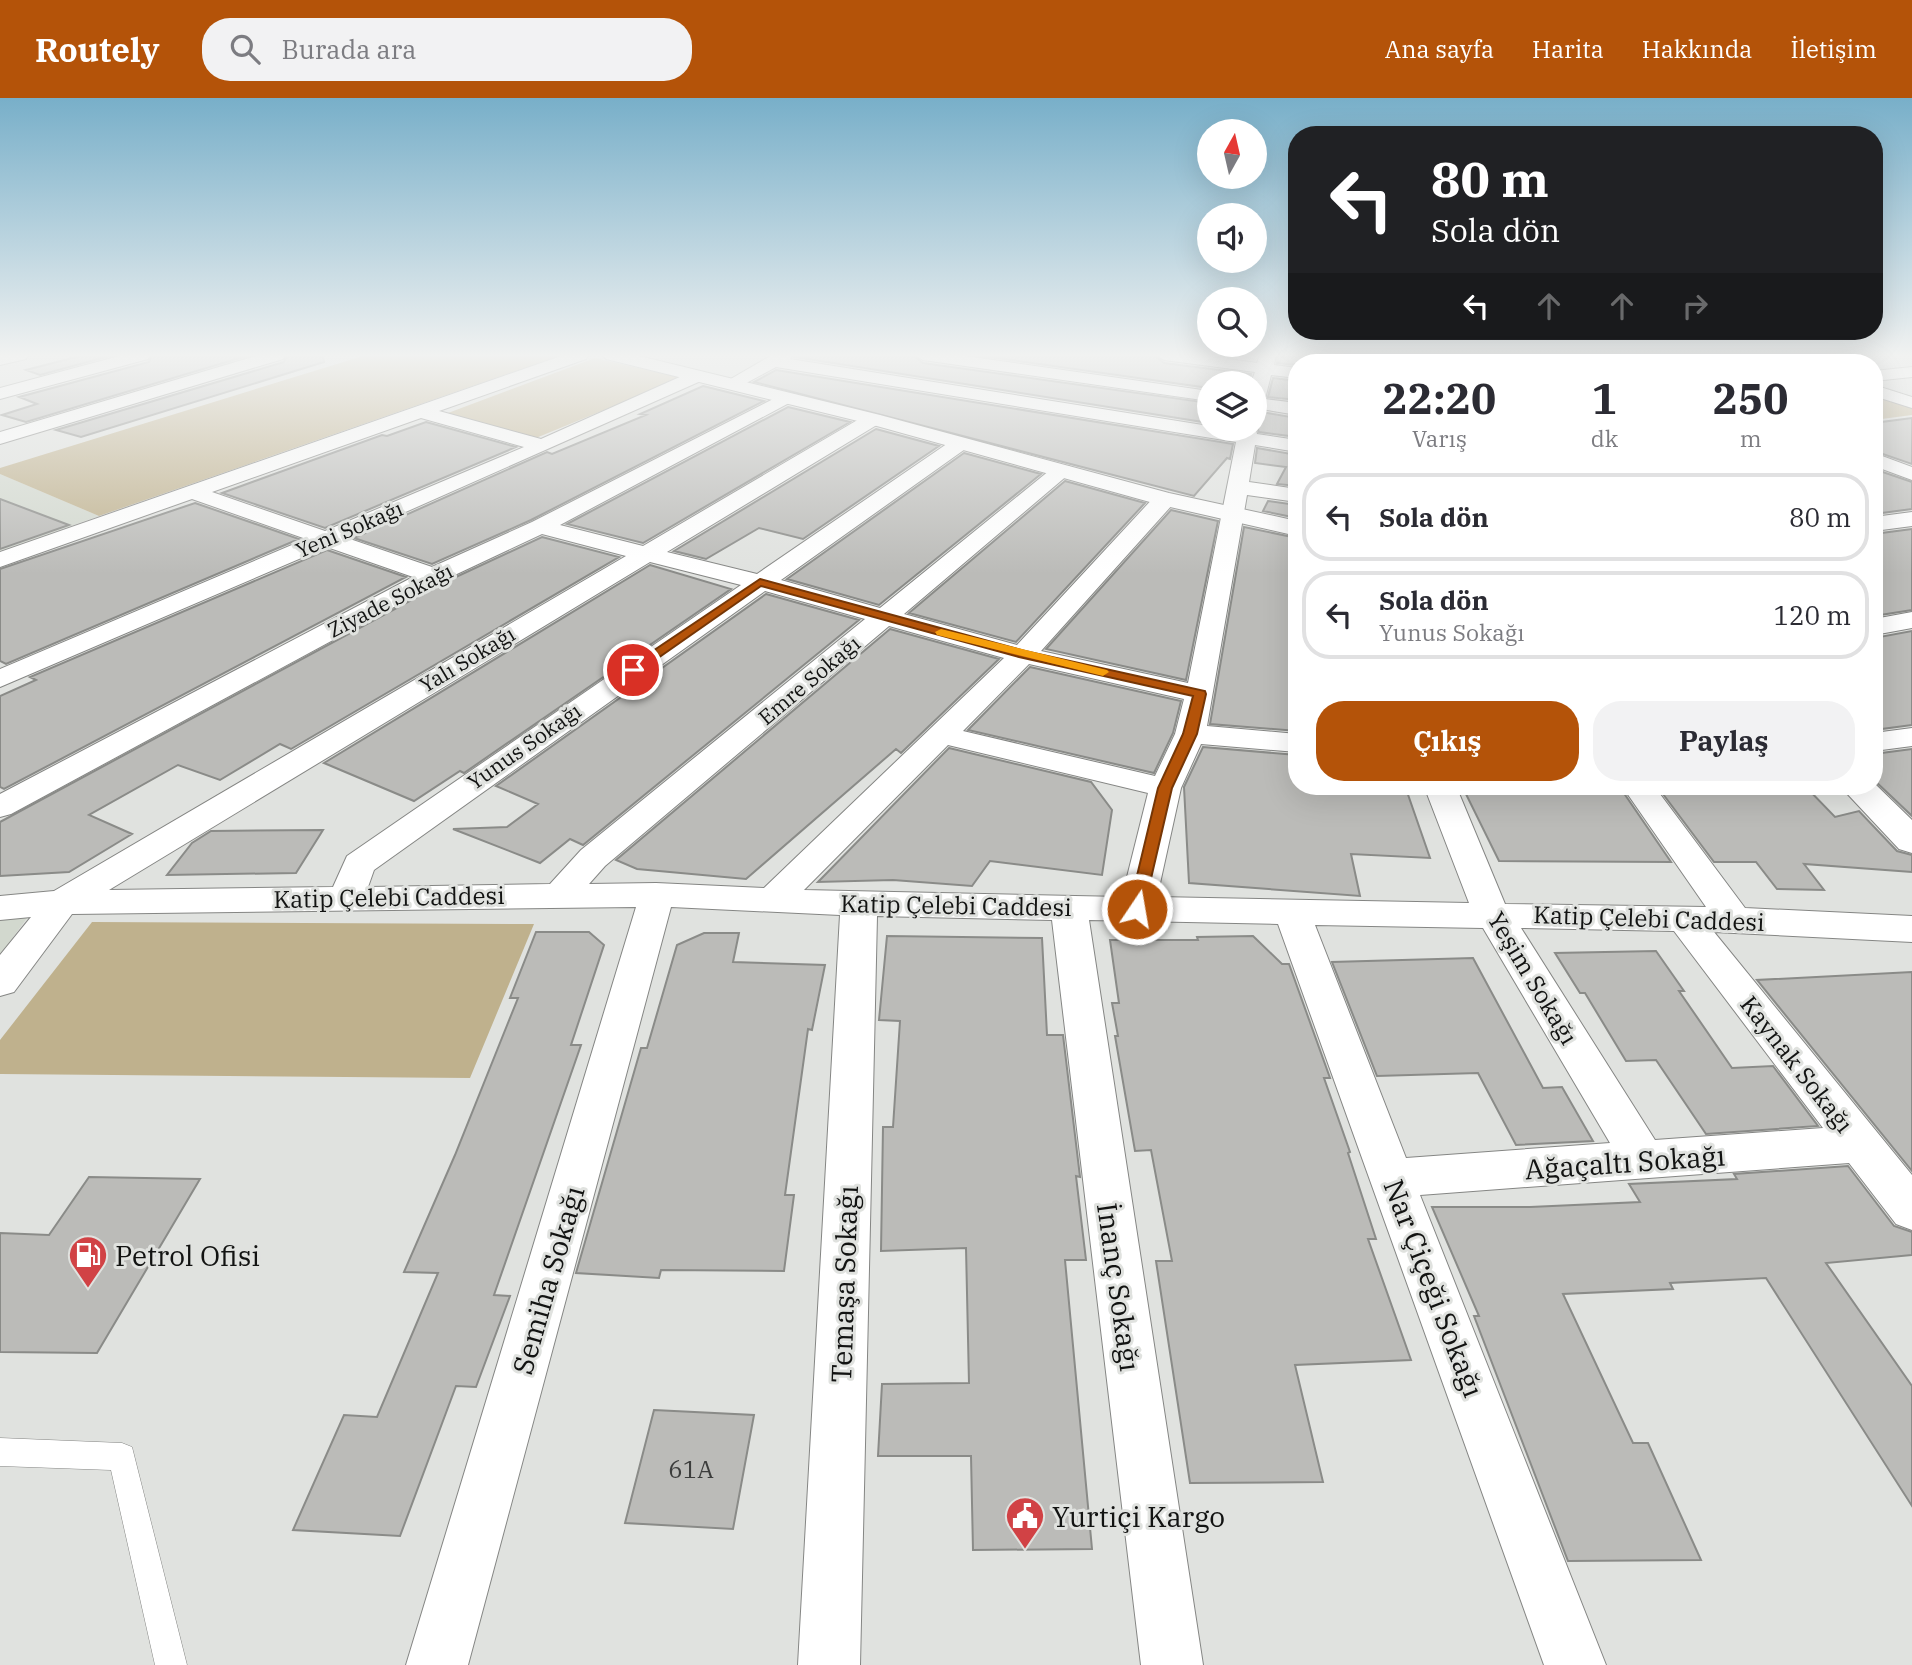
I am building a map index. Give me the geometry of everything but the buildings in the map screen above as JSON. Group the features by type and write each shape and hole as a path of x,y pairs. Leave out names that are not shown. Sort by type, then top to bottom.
{"street":[{"path":"0,438 33,428"},
{"path":"0,560 376,428"},
{"path":"479,428 543,446"},
{"name":"Yeni Sokağı","path":"0,679 582,428"},
{"name":"Ziyade Sokağı","path":"0,807 433,576 540,527 728,428"},
{"name":"Yalı Sokağı","path":"62,902 858,428"},
{"path":"906,428 1165,499 1288,527"},
{"path":"1267,439 1288,444"},
{"path":"1137,909 1165,788 1190,734 1200,694 1246,441"},
{"name":"Yunus Sokağı","path":"347,896 359,864 961,443"},
{"path":"1883,462 1907,469"},
{"name":"Emre Sokağı","path":"560,895 593,858 1062,470"},
{"path":"1238,487 1288,495"},
{"path":"194,493 433,576"},
{"path":"774,899 1023,654 1165,499"},
{"path":"1883,523 1912,519"},
{"path":"540,527 760,582 1023,654 1200,694"},
{"path":"1883,625 1912,620"},
{"path":"1190,734 1288,742"},
{"path":"943,735 1165,788"},
{"path":"1883,741 1912,737"},
{"name":"Yeşim Sokağı","path":"1443,795 1481,894 1644,1161"},
{"path":"1644,795 1734,920"},
{"path":"1866,795 1912,841"},
{"name":"Katip Çelebi Caddesi","path":"0,908 62,902 347,896 656,895 859,904 1683,918 1912,929"},
{"name":"Semiha Sokağı","path":"437,1665 649,930 656,895"},
{"path":"0,982 62,902"},
{"name":"Temaşa Sokağı","path":"828,1665 859,904"},
{"name":"İnanç Sokağı","path":"1069,908 1172,1665"},
{"name":"Nar Çiçeği Sokağı","path":"1292,911 1575,1665"},
{"name":"Kaynak Sokağı","path":"1683,918 1912,1210"},
{"name":"Ağaçaltı Sokağı","path":"1393,1178 1858,1144"}],"lane":[{"path":"0,1452 122,1457 171,1665"}],"shaded area":[{"path":"129,428 352,428 99,516 0,474 0,468"},
{"path":"486,428 560,428 531,440"},
{"path":"0,474 99,516 0,551"},
{"path":"30,914 0,955 0,918"},
{"path":"92,922 534,924 470,1078 0,1074 0,1040"}],"slow traffic":[{"path":"941,632 1103,672"}],"place":[{"name":"Petrol Ofisi","path":"88,1289"},
{"name":"Yurtiçi Kargo","path":"1025,1550"}],"route":[{"path":"633,670 760,582 1023,654 1200,694 1190,734 1165,788 1137,909"}]}
